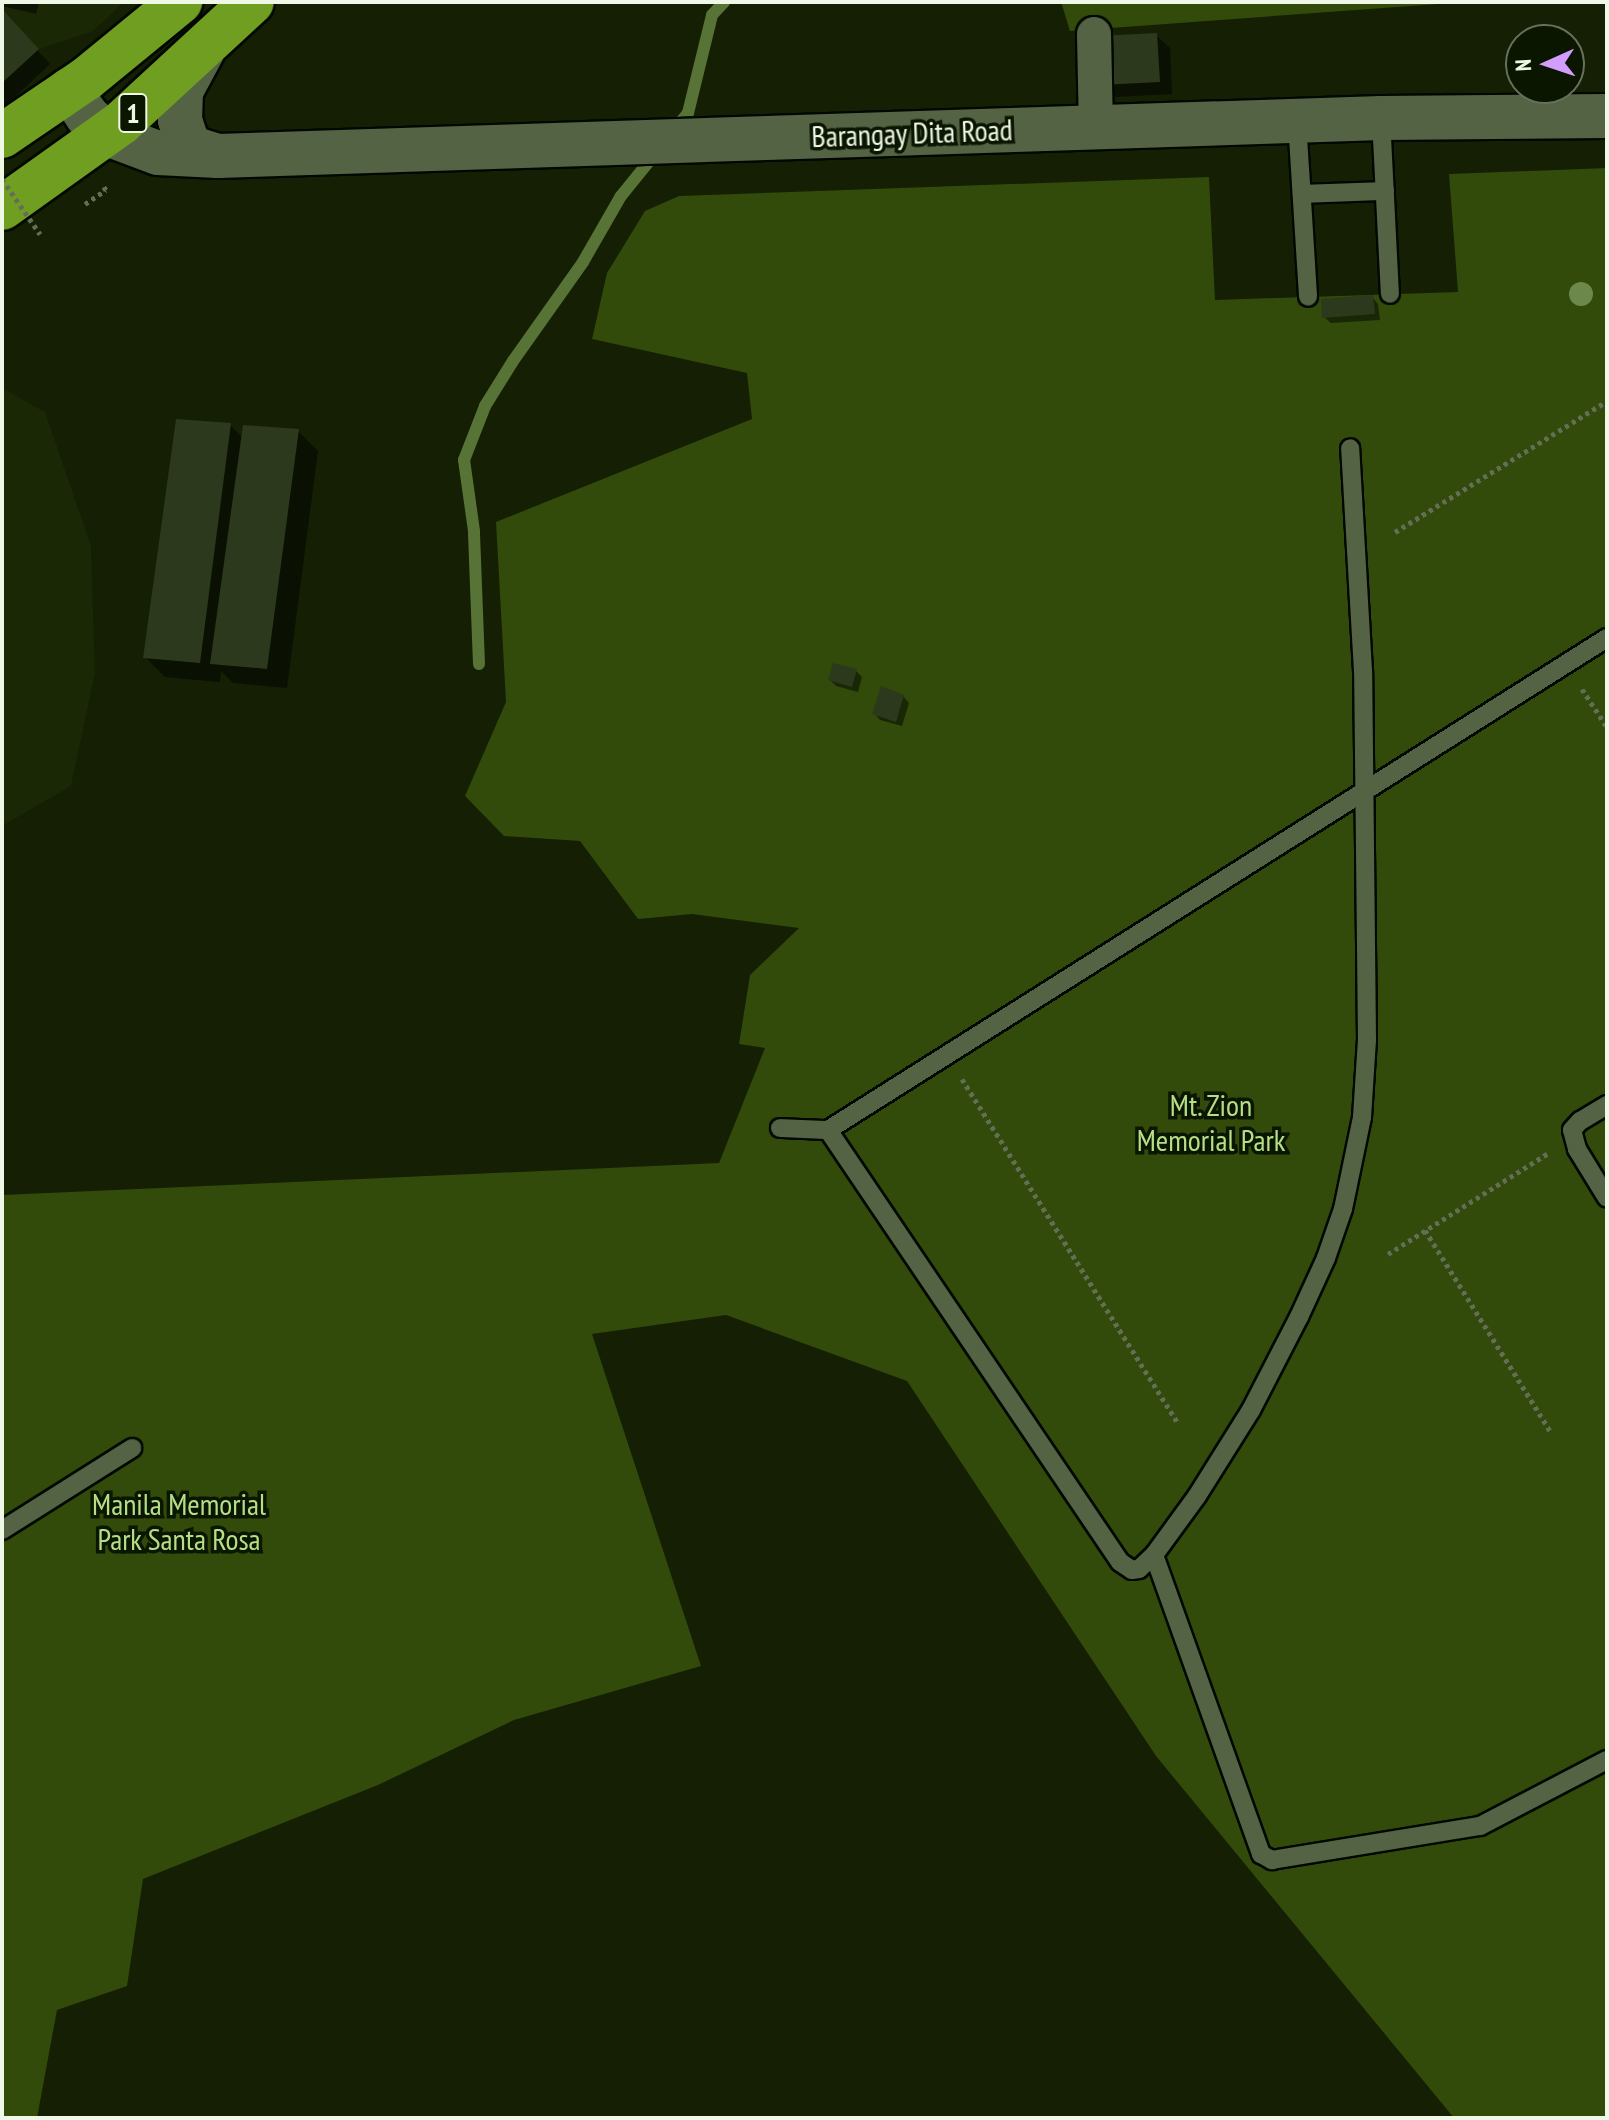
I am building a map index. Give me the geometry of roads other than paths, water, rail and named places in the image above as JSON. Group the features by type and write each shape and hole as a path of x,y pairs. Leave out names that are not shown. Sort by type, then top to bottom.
{"highway":[{"name":"1","path":"2,136 69,90 180,2"},
{"name":"1","path":"2,208 107,134 203,50 252,2"}],"street":[{"path":"1094,34 1096,128"},
{"path":"203,50 181,91 180,120 187,142 195,149 218,156"},
{"name":"Barangay Dita Road","path":"69,90 87,116 107,134 158,153 218,156 1381,118 1607,116"}],"lane":[{"path":"1381,118 1390,294"},
{"path":"1297,121 1308,297"},
{"path":"1302,194 1385,191"},
{"path":"828,1130 1120,1562 1132,1570 1139,1569 1154,1555 1251,1410 1326,1258 1343,1209 1362,1117 1367,1040 1363,671 1350,448"},
{"path":"780,1128 828,1130 1607,638"},
{"path":"1607,1105 1580,1121 1572,1130 1577,1149 1607,1198"},
{"path":"2,1530 132,1448"},
{"path":"1154,1555 1261,1854 1272,1860 1480,1826 1607,1760"}],"waterway":[{"path":"675,129 688,113 712,15 724,2"},
{"path":"479,664 474,531 464,460 485,406 513,361 583,262 621,196 656,153"}],"park label":[{"name":"Mt. Zion Memorial Park","path":"1211,1122"},
{"name":"Manila Memorial Park Santa Rosa","path":"179,1521"}]}
